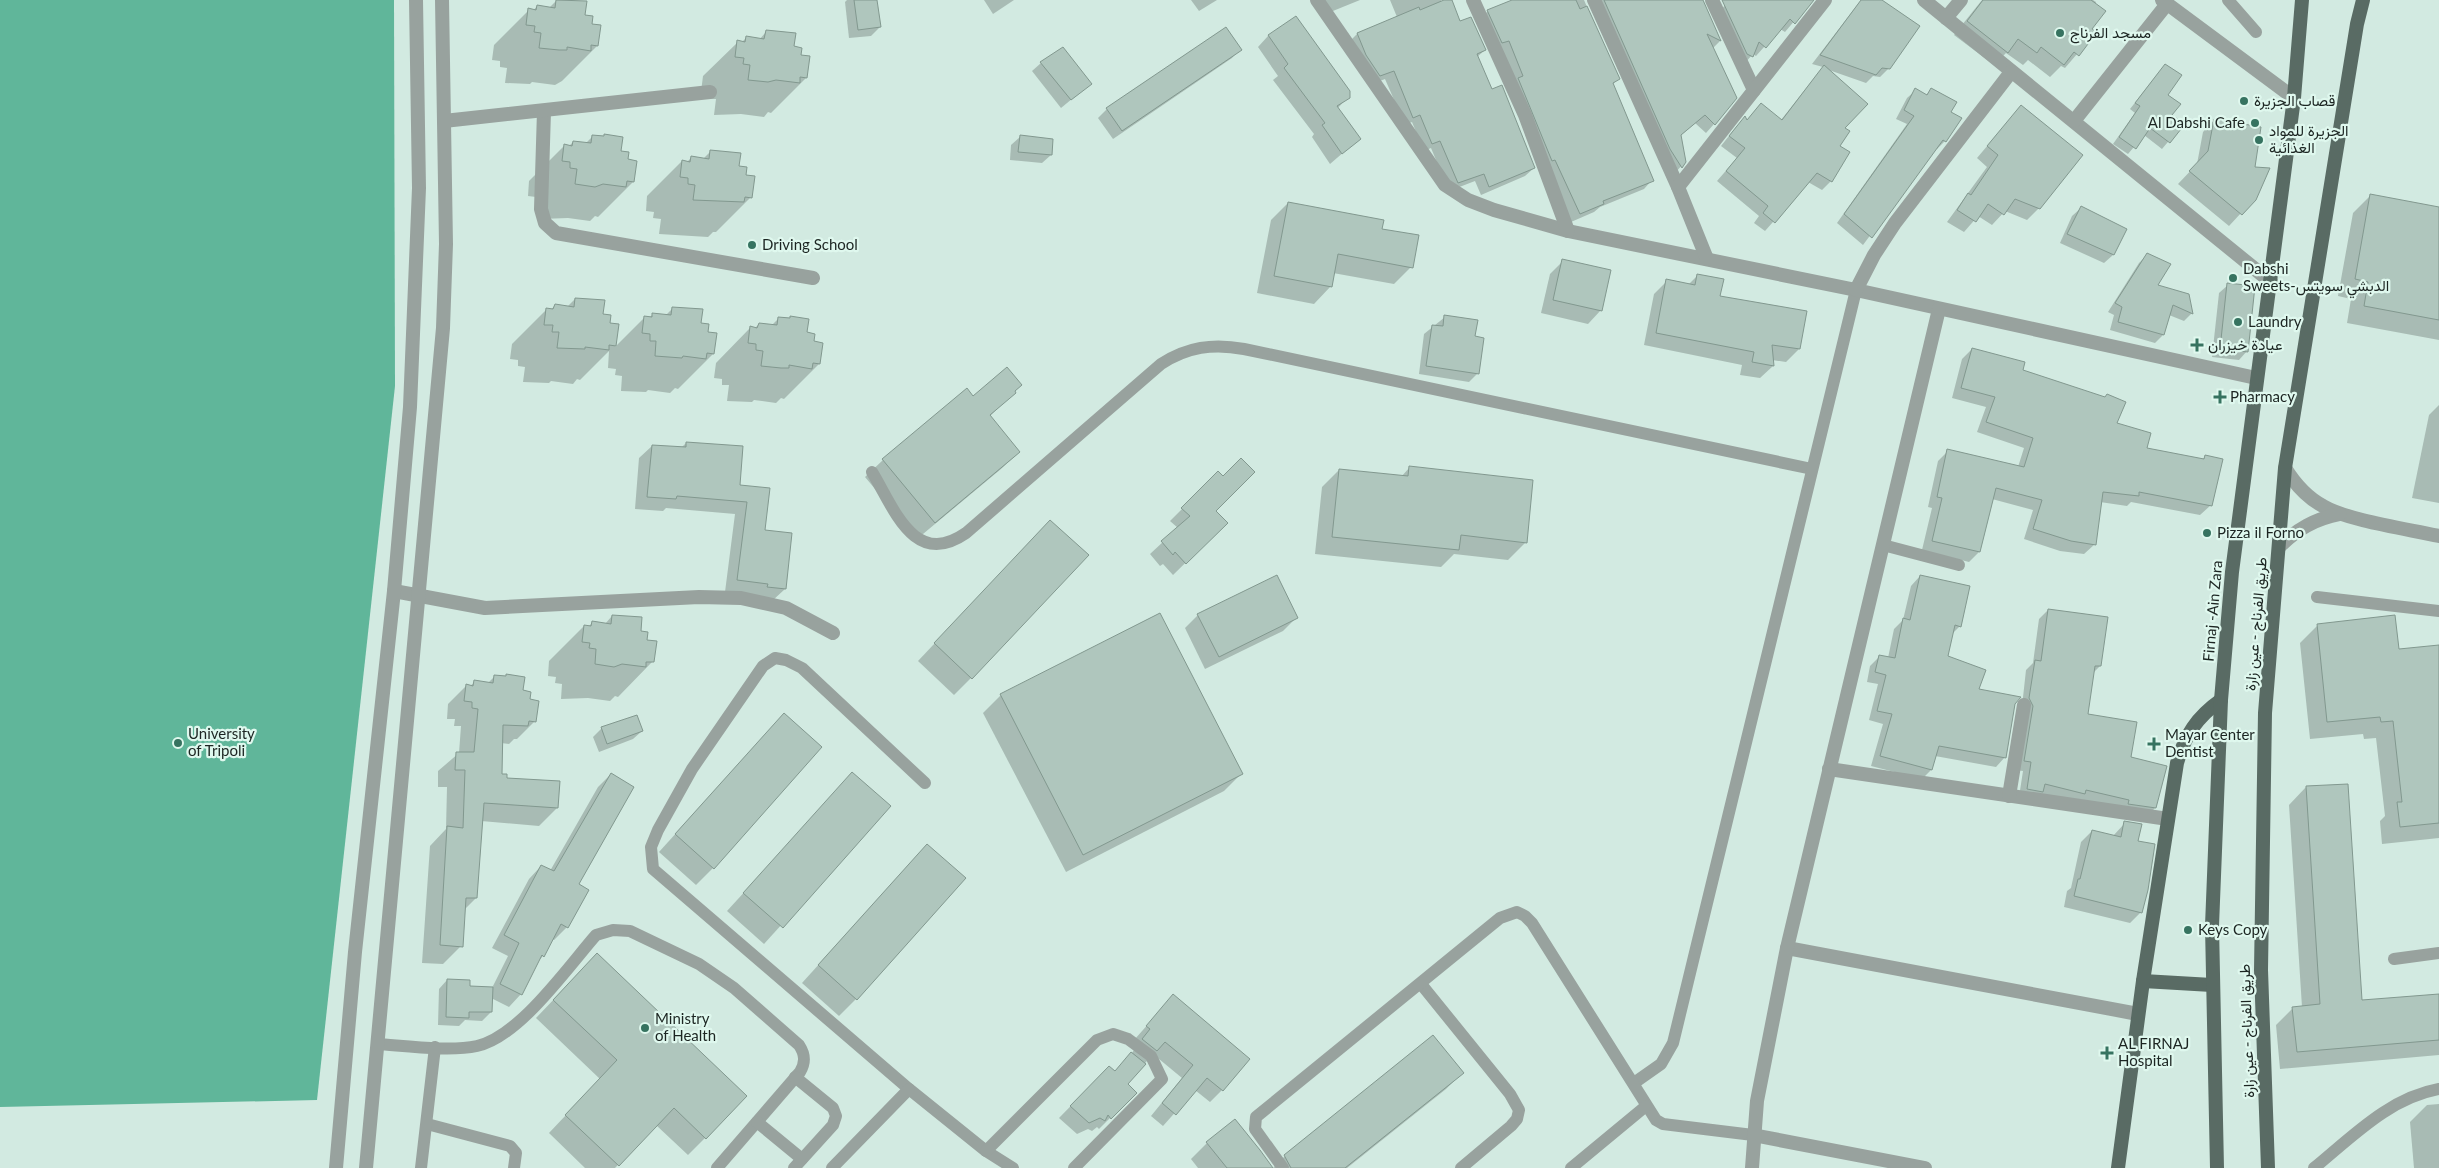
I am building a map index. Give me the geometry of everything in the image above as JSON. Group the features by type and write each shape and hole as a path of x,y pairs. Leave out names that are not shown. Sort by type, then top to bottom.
{"main road":[{"name":"Firnaj -Ain Zara","path":"2217,1168 2212,985 2221,700 2232,572 2294,98 2302,0"},
{"name":"طريق الفرناج - عين زارة","path":"2268,1168 2261,970 2265,713 2285,468 2363,0"},
{"path":"2118,1168 2138,1014 2168,819 2182,744 2192,726 2205,712 2221,700"},
{"path":"2143,981 2212,985"}],"street":[{"path":"336,1168 355,952 394,591 410,407 418,198 416,0"},
{"path":"366,1168 444,328 446,244 442,0"},
{"path":"1317,0 1444,185 1468,200 1494,210 1568,231 1856,290 2256,378"},
{"path":"1472,0 1525,116 1568,231"},
{"path":"1594,0 1678,186 1707,259"},
{"path":"1712,0 1754,90"},
{"path":"1678,186 1825,0"},
{"path":"1924,0 2010,72 2074,121 2271,282"},
{"path":"1946,18 1961,0"},
{"path":"2074,121 2167,1 2294,98"},
{"path":"1856,290 1874,255 1895,223 2010,72"},
{"path":"444,121 710,92"},
{"path":"544,111 541,209 545,223 556,233 813,278"},
{"path":"1752,1168 1753,1135 1764,1056 1829,769 1939,308"},
{"path":"2285,468 2295,484 2308,497 2324,507 2341,514 2439,536"},
{"path":"2279,547 2292,534 2307,525 2323,517 2341,514"},
{"path":"394,591 485,608 699,597 741,598 786,608 833,633"},
{"path":"2009,796 2024,705"},
{"path":"1829,769 2168,819"},
{"path":"1788,948 2138,1014"},
{"path":"1753,1135 1925,1168"}],"lane":[{"path":"2228,0 2256,32"},
{"path":"1634,1082 1661,1064 1673,1043 1856,290"},
{"path":"872,472 911,535 929,544 949,543 966,533 1160,364 1186,350 1215,345 1244,349 1812,469"},
{"path":"1883,545 1959,565"},
{"path":"2317,597 2439,611"},
{"path":"925,784 802,668 786,660 775,658 763,666 692,769 658,830 651,847 653,869 909,1089 986,1151 1013,1168"},
{"path":"1283,1168 1254,1129 1256,1117 1500,918 1517,912 1525,916 1532,923 1634,1082 1646,1106 1656,1120 1663,1124 1753,1135"},
{"path":"377,1044 476,1047 493,1041 508,1032 522,1020 596,936 604,932 622,929 638,934 699,964 734,988 799,1045 805,1058 804,1066 796,1077 718,1168"},
{"path":"2394,959 2439,954"},
{"path":"1420,984 1510,1094 1519,1110 1517,1119 1511,1126 1462,1168"},
{"path":"986,1151 1097,1040 1113,1034 1128,1039 1151,1056 1162,1079 1074,1168"},
{"path":"421,1168 435,1047"},
{"path":"757,1122 798,1163 833,1125 836,1116 833,1108 796,1077"},
{"path":"832,1168 909,1089"},
{"path":"2314,1168 2371,1121 2394,1105 2423,1092 2439,1089"},
{"path":"1571,1168 1646,1106"},
{"path":"427,1124 510,1146 516,1153 514,1168"}],"green space":[{"name":"University of Tripoli","path":"0,0 394,0 395,386 317,1100 0,1107"}],"building":[{"path":"556,0 587,1 585,15 593,16 592,24 601,25 598,46 591,45 591,51 567,47 567,50 539,48 541,33 534,32 535,26 526,25 528,8 536,10 537,5 555,8"},
{"path":"854,0 877,0 881,27 858,30"},
{"path":"1444,0 1452,0 1460,21 1471,17 1486,50 1477,54 1492,89 1502,85 1535,168 1489,187 1484,174 1458,183 1440,141 1432,144 1420,115 1413,118 1394,71 1380,76 1366,55 1357,33 1419,7 1420,10"},
{"path":"1512,0 1576,0 1580,9 1587,6 1620,79 1613,83 1654,181 1603,201 1604,204 1580,214 1555,160 1552,161 1518,78 1523,76 1509,41 1502,43 1487,10"},
{"path":"1604,0 1703,0 1721,41 1707,34 1737,98 1715,125 1705,115 1681,135 1686,162 1682,168 1670,149"},
{"path":"1722,0 1814,0 1795,24 1790,19 1766,48 1759,42 1753,57 1747,54"},
{"path":"1861,0 1882,0 1920,26 1890,69 1882,68 1876,75 1820,55"},
{"name":"مسجد الفرناج","path":"1983,0 2091,0 2106,11 2092,29 2097,32 2079,56 2074,52 2064,65 2041,47 2037,53 2018,39 2008,53 1967,21"},
{"path":"1296,16 1350,91 1350,98 1337,106 1361,139 1342,154 1322,125 1325,123 1284,68 1288,64 1268,35"},
{"path":"1226,27 1242,50 1122,131 1106,108"},
{"path":"766,30 796,33 794,46 802,48 801,55 810,56 807,78 800,77 800,83 776,80 768,82 748,80 750,65 743,64 744,58 735,57 737,40 745,42 746,36 764,39"},
{"path":"1063,47 1092,84 1071,100 1040,62"},
{"path":"2165,64 2182,75 2168,95 2181,104 2172,115 2185,124 2170,143 2150,128 2136,149 2119,137 2140,106 2135,103"},
{"path":"1824,65 1868,104 1845,128 1850,131 1840,146 1850,152 1832,182 1817,173 1775,223 1763,213 1768,206 1726,171 1745,148 1729,136 1745,116 1747,120 1761,103 1782,120"},
{"path":"1915,88 1927,95 1931,88 1957,102 1951,112 1962,118 1946,142 1943,140 1872,238 1844,214 1914,116 1904,110"},
{"path":"2021,105 2083,155 2040,209 2015,199 2004,215 1988,204 1976,222 1957,210 1968,193 1971,195 1998,155 1987,146"},
{"path":"2214,119 2261,127 2255,167 2270,168 2256,200 2242,215 2189,171 2208,151"},
{"path":"604,134 623,137 621,151 629,152 628,159 637,161 634,182 627,181 626,187 603,184 595,187 575,184 577,169 570,168 570,162 562,161 564,144 572,146 573,141 591,143 592,135 604,136"},
{"path":"1020,135 1053,139 1052,155 1018,152"},
{"path":"710,150 741,153 739,166 747,167 746,175 755,176 752,198 745,197 744,202 693,200 695,185 688,184 688,178 680,177 682,160 690,162 691,156 709,159"},
{"path":"2370,194 2439,207 2439,320 2364,306 2368,282 2355,279"},
{"path":"1288,202 1384,220 1382,229 1419,235 1413,268 1338,254 1332,287 1274,276"},
{"path":"2081,206 2127,229 2114,255 2067,234"},
{"path":"2147,253 2171,264 2158,285 2189,294 2193,314 2173,305 2164,335 2118,322 2122,307 2115,303"},
{"path":"1562,259 1611,270 1602,311 1553,300"},
{"path":"1697,274 1724,279 1720,296 1807,311 1800,349 1772,345 1774,366 1752,362 1754,352 1656,333 1666,279 1695,285"},
{"path":"2227,283 2255,286 2248,352 2220,349"},
{"path":"575,298 605,300 603,314 611,315 610,323 619,324 616,346 609,345 609,350 585,347 585,349 557,348 559,332 552,332 553,325 544,325 546,308 553,309 555,304 574,307"},
{"path":"672,307 703,309 701,323 709,324 708,332 717,333 714,354 707,353 706,359 683,356 682,358 655,356 656,341 650,341 650,334 642,333 644,316 652,317 652,313 671,315"},
{"path":"1444,315 1478,320 1475,336 1484,338 1479,374 1426,366 1432,325 1443,326"},
{"path":"790,316 809,319 807,332 815,334 814,341 823,343 820,364 813,363 812,369 789,365 789,368 761,366 763,351 756,350 756,344 748,343 750,326 757,328 759,323 777,325 778,317 790,318"},
{"path":"1972,348 2025,362 2023,370 2105,397 2107,394 2126,402 2117,423 2151,433 2147,448 2204,459 2205,455 2223,459 2212,506 2139,492 2139,496 2103,492 2096,545 2071,541 2033,529 2042,500 1996,488 1980,552 1932,541 1942,498 1937,497 1947,449 2024,467 2033,438 1986,422 1995,397 1961,388"},
{"path":"1007,367 1022,385 1015,391 1016,393 990,415 1020,452 935,523 882,459 967,388 973,396"},
{"path":"686,442 743,446 740,485 770,488 765,530 792,533 786,589 767,587 768,584 737,580 747,502 677,496 676,499 647,497 652,445 686,447"},
{"path":"1241,458 1255,472 1216,511 1228,523 1186,564 1175,552 1173,555 1161,541 1190,516 1181,508 1218,471 1223,476"},
{"path":"1409,466 1533,480 1527,543 1461,535 1459,550 1332,537 1339,469 1408,476"},
{"path":"1050,520 1089,555 972,679 934,643"},
{"path":"1277,575 1298,618 1219,657 1197,614"},
{"path":"1920,575 1970,586 1961,627 1955,625 1948,656 1986,670 1979,689 2021,697 2015,704 2006,758 1939,746 1932,770 1880,756 1892,714 1877,711 1886,675 1875,672 1879,655 1895,658 1903,618 1910,620"},
{"path":"2048,609 2108,617 2101,666 2095,666 2088,714 2137,722 2131,757 2167,766 2156,808 2128,804 2129,800 2086,790 2085,794 2045,784 2043,792 2027,789 2031,762 2024,761 2033,706 2029,698 2035,660 2041,661"},
{"path":"1160,613 1243,774 1083,855 1000,694"},
{"path":"612,615 642,617 641,631 648,632 647,640 657,641 654,662 646,662 646,667 622,664 614,667 595,664 596,649 589,648 590,643 582,642 584,625 591,626 592,621 611,624"},
{"path":"2395,615 2399,649 2439,645 2439,823 2400,827 2397,802 2402,802 2393,721 2381,722 2380,717 2327,722 2317,624"},
{"path":"506,674 525,677 523,690 531,692 530,699 539,701 536,722 529,721 528,726 503,725 502,774 507,774 507,778 560,781 558,808 484,803 477,898 466,898 463,947 440,945 447,826 463,828 465,770 455,770 456,752 474,752 478,709 472,708 472,702 464,701 466,684 473,686 474,680 493,683 494,675 506,676"},
{"path":"784,713 822,747 714,869 675,834"},
{"path":"637,715 643,731 607,744 601,727"},
{"path":"852,772 891,806 783,928 743,893"},
{"path":"611,773 634,787 579,884 589,890 568,928 561,924 544,957 542,955 522,995 500,984 519,943 504,935 541,865 554,871"},
{"path":"2348,784 2362,1000 2439,994 2439,1040 2297,1052 2292,1007 2320,1004 2306,786"},
{"path":"2124,821 2142,824 2138,841 2155,844 2148,890 2142,913 2074,896 2092,830 2121,837"},
{"path":"927,844 966,878 857,1000 818,965"},
{"path":"597,953 747,1096 706,1139 674,1108 619,1166 565,1115 617,1060 553,1000"},
{"path":"447,979 470,980 470,986 493,987 492,1012 469,1012 469,1018 446,1017"},
{"path":"1173,994 1250,1059 1223,1091 1207,1078 1176,1115 1162,1103 1193,1065 1165,1042 1157,1051 1142,1039 1150,1029 1146,1026"},
{"path":"1433,1035 1464,1073 1345,1168 1291,1168 1284,1155"},
{"path":"1131,1052 1146,1064 1128,1084 1137,1093 1111,1119 1108,1115 1105,1121 1100,1118 1089,1123 1070,1106 1109,1066 1115,1071"},
{"path":"1235,1119 1273,1168 1227,1168 1206,1142"}],"place":[{"name":"مسجد الفرناج","path":"2060,33"},
{"name":"قصاب الجزيرة","path":"2244,101"},
{"name":"Al Dabshi Cafe","path":"2255,123"},
{"name":"الجزيرة للمواد الغذائية","path":"2259,140"},
{"name":"Driving School","path":"752,245"},
{"name":"Dabshi Sweets-الدبشي سويتس","path":"2233,278"},
{"name":"Laundry","path":"2238,322"},
{"name":"عيادة خيزران","path":"2197,345"},
{"name":"Pharmacy","path":"2220,397"},
{"name":"Pizza il Forno","path":"2207,533"},
{"name":"University of Tripoli","path":"178,743"},
{"name":"Mayar Center Dentist","path":"2154,744"},
{"name":"Keys Copy","path":"2188,930"},
{"name":"Ministry of Health","path":"645,1028"},
{"name":"AL FIRNAJ Hospital","path":"2107,1053"}]}
